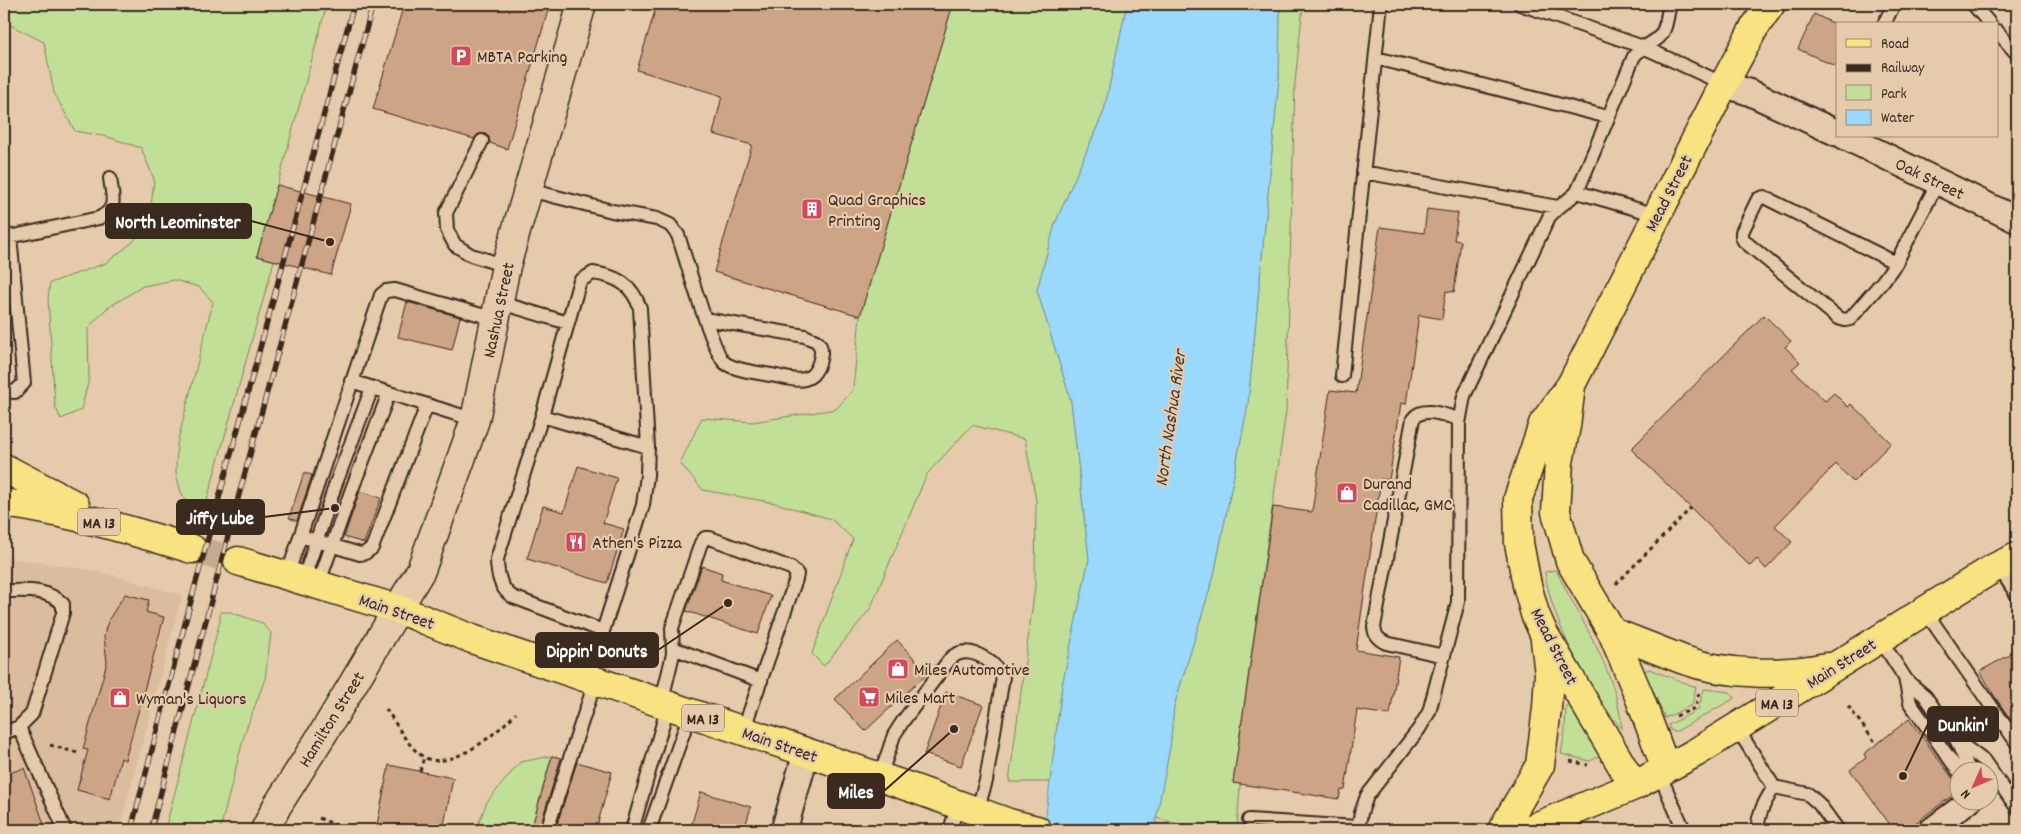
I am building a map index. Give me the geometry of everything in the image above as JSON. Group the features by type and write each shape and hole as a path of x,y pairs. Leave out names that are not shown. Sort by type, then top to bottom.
{"main road":[{"name":"Nashua Street","path":"398,609 421,570 475,420 506,266 582,4"},
{"name":"Mead Street","path":"1634,786 1544,634 1535,614 1519,543 1518,499 1543,424 1571,385 1724,84 1754,28 1771,4"},
{"name":"Mead Street","path":"1571,385 1559,462 1556,512 1570,561 1612,632 1639,696 1663,771"},
{"path":"4,468 117,526"},
{"name":"MA 13","path":"4,503 42,508 117,526 192,549"},
{"name":"Main Street","path":"1528,830 1634,786 1663,771 1737,728 2008,561"},
{"name":"Main Street","path":"238,562 398,609 472,639 880,777 1009,823 1037,830"},
{"name":"Hamilton Street","path":"264,830 398,609"},
{"path":"1612,632 1685,660 1716,667 1759,673 1778,673 1798,672 1838,665"},
{"path":"1502,830 1540,765 1549,674 1544,634"}],"street":[{"name":"Oak Street","path":"1724,84 1836,129"},
{"name":"Oak Street","path":"1854,138 1938,182 2017,220"},
{"path":"784,830 806,752"}],"lane":[{"path":"1342,376 1381,4"},
{"path":"1520,4 1643,47 1724,84"},
{"path":"1249,820 1357,829 1367,796 1419,729 1429,712 1459,593 1460,419 1464,396 1549,217 1577,192 1634,56 1662,33 1670,4"},
{"path":"1885,22 1894,4"},
{"path":"1972,4 1988,22"},
{"path":"1998,32 2017,54"},
{"path":"1376,58 1608,117"},
{"path":"482,141 446,214 447,230 455,245 470,255 506,266"},
{"path":"1364,172 1558,207"},
{"path":"4,391 15,392 24,383 7,237 100,218 107,214 113,203 110,178"},
{"path":"1896,263 1764,196 1758,199 1742,232 1744,242 1838,318 1845,320 1857,311 1884,281 1896,263 1938,182"},
{"path":"528,190 612,211 658,219 670,225 678,235 705,319 720,358 725,363 750,371 800,381 809,378 815,372 821,356 821,348 817,341 805,336 705,319"},
{"path":"1577,192 1657,216"},
{"path":"547,830 578,733 604,631 643,505 647,475 648,447 640,308 627,284 620,280 593,273 580,281 542,416 497,559 497,569 504,588 513,597 604,631"},
{"path":"303,581 300,536 378,300 386,291 395,290 497,311 568,323"},
{"path":"351,381 475,420"},
{"path":"303,581 372,388"},
{"path":"303,581 332,545 389,393"},
{"path":"300,536 360,554 372,548 427,405"},
{"path":"1444,656 1386,643 1375,634 1374,627 1413,419 1419,413 1425,412 1460,419"},
{"path":"542,416 648,447"},
{"path":"649,830 673,708 672,628 701,543 705,538 710,538 791,568 797,574 743,732"},
{"path":"2008,561 2017,595"},
{"path":"4,590 47,593 56,597 63,604 63,613 32,714 19,727 4,733"},
{"path":"1925,611 2017,743"},
{"path":"1880,639 1905,677 1925,696 1957,741 1966,762"},
{"path":"672,648 761,681"},
{"path":"880,777 888,750 903,721 950,660 956,654 965,651 991,662 1003,677 986,781 950,830"},
{"path":"1905,677 1910,703 1952,762"},
{"path":"632,830 673,708"},
{"path":"19,727 65,830"},
{"path":"1737,728 1774,787 1808,794 1819,804 1838,830"},
{"path":"1957,741 1984,762 2017,808"},
{"path":"1663,771 1684,830"},
{"path":"1758,830 1764,805 1774,787"},
{"path":"1922,830 1948,810"},
{"path":"1939,830 1963,812"}],"path":[{"path":"1616,585 1691,508"},
{"path":"1674,718 1695,708 1700,690"},
{"path":"1848,706 1875,742"},
{"path":"386,709 410,744 424,757 433,761 443,761 464,753 485,740 516,713"},
{"path":"420,771 424,757"},
{"path":"1568,760 1590,766"},
{"path":"319,818 347,830"}],"shaded area":[{"path":"4,557 97,571 182,595 119,830 4,830"}],"green space":[{"path":"4,4 327,4 258,256 274,261 203,514 188,504 181,492 176,474 177,444 213,302 199,287 174,280 143,286 106,309 88,328 89,379 81,410 61,419 55,406 48,298 50,283 106,263 133,242 150,217 154,179 141,148 108,137 75,131 54,93 44,42 10,25 4,27"},
{"path":"953,4 1127,4 1104,111 1055,224 1037,290 1071,401 1089,559 1062,686 1050,782 1009,782 1035,587 1036,500 1025,439 972,425 927,474 870,609 824,666 812,654 853,539 831,519 775,503 703,490 680,463 702,418 753,422 836,409 853,390 860,316"},
{"path":"1280,4 1303,4 1295,83 1286,411 1233,783 1240,784 1237,830 1201,830 1156,818 1170,747 1174,706 1214,575 1248,404 1279,77"},
{"path":"1556,570 1605,666 1613,686 1622,729 1597,696 1585,676 1555,612 1545,572"},
{"path":"220,612 230,612 262,623 271,633 265,679 245,732 220,830 165,830 220,621"},
{"path":"1649,669 1696,687 1692,705 1665,718 1645,674 1645,671"},
{"path":"1704,689 1730,692 1734,696 1733,699 1677,731 1671,731 1668,725 1698,710"},
{"path":"1569,703 1602,754 1590,761 1561,754 1566,706"},
{"path":"552,756 531,830 476,830 487,802 520,762"}],"water":[{"name":"North Nashua River","path":"1127,4 1280,4 1279,77 1248,404 1214,575 1174,706 1170,747 1154,830 1044,830 1062,686 1089,559 1071,401 1037,290 1055,224 1104,111"}],"building":[{"name":"MBTA Parking","path":"404,4 550,4 507,149 490,143 489,137 485,134 478,134 474,139 373,109"},
{"name":"Quad Graphics Printing","path":"657,4 953,4 860,316 714,272 752,145 713,134 722,96 637,70"},
{"path":"1814,14 1836,25 1836,67 1798,49"},
{"path":"277,185 351,204 331,275 257,256"},
{"name":"Durand Cadillac, GMC","path":"1427,209 1458,213 1454,240 1461,241 1454,292 1446,291 1442,319 1419,315 1406,404 1401,403 1389,480 1381,479 1356,650 1399,657 1390,715 1357,710 1345,790 1341,790 1339,799 1233,783 1273,507 1312,512 1330,390 1356,393 1380,227 1424,233"},
{"path":"407,302 460,317 452,350 398,337"},
{"path":"1764,315 1791,341 1785,347 1800,362 1792,369 1825,401 1834,393 1848,407 1851,404 1891,443 1853,482 1836,464 1775,526 1792,542 1766,569 1757,559 1750,566 1631,449"},
{"path":"578,466 617,478 603,523 624,529 607,583 527,559 543,506 564,512"},
{"path":"304,473 312,475 297,521 289,518"},
{"path":"360,491 381,498 364,543 344,537"},
{"path":"702,566 722,573 721,580 771,596 758,634 686,611"},
{"name":"Wyman's Liquors","path":"125,594 149,600 146,612 164,617 125,760 121,758 110,799 77,790 88,750 83,749 107,662 104,637 106,627"},
{"path":"897,640 928,673 865,731 835,699"},
{"path":"2017,651 2017,729 1980,671"},
{"path":"946,692 983,705 961,766 924,754"},
{"path":"1909,719 1948,772 1948,799 1906,830 1894,830 1850,770 1866,758 1864,754"},
{"path":"552,756 561,758 539,830 531,830"},
{"path":"577,762 612,772 596,830 555,830"},
{"path":"389,765 453,778 443,830 376,830"},
{"path":"24,768 46,830 4,830 4,775"},
{"path":"701,792 751,807 744,830 690,830"}],"tunnel":[{"path":"192,549 238,561"}],"railway":[{"path":"131,830 192,597 354,4"},
{"path":"151,830 234,513 373,4"}],"place":[{"name":"MBTA Parking","path":"461,56"},
{"name":"Quad Graphics Printing","path":"812,209"},
{"name":"North Leominster","path":"330,242"},
{"name":"Durand Cadillac, GMC","path":"1347,493"},
{"name":"Jiffy Lube","path":"335,508"},
{"name":"Athen's Pizza","path":"576,542"},
{"name":"Dippin' Donuts","path":"728,603"},
{"name":"Miles Automotive","path":"898,669"},
{"name":"Miles Mart","path":"869,697"},
{"name":"Wyman's Liquors","path":"120,698"},
{"name":"Miles","path":"954,729"},
{"name":"Dunkin'","path":"1903,776"}]}
